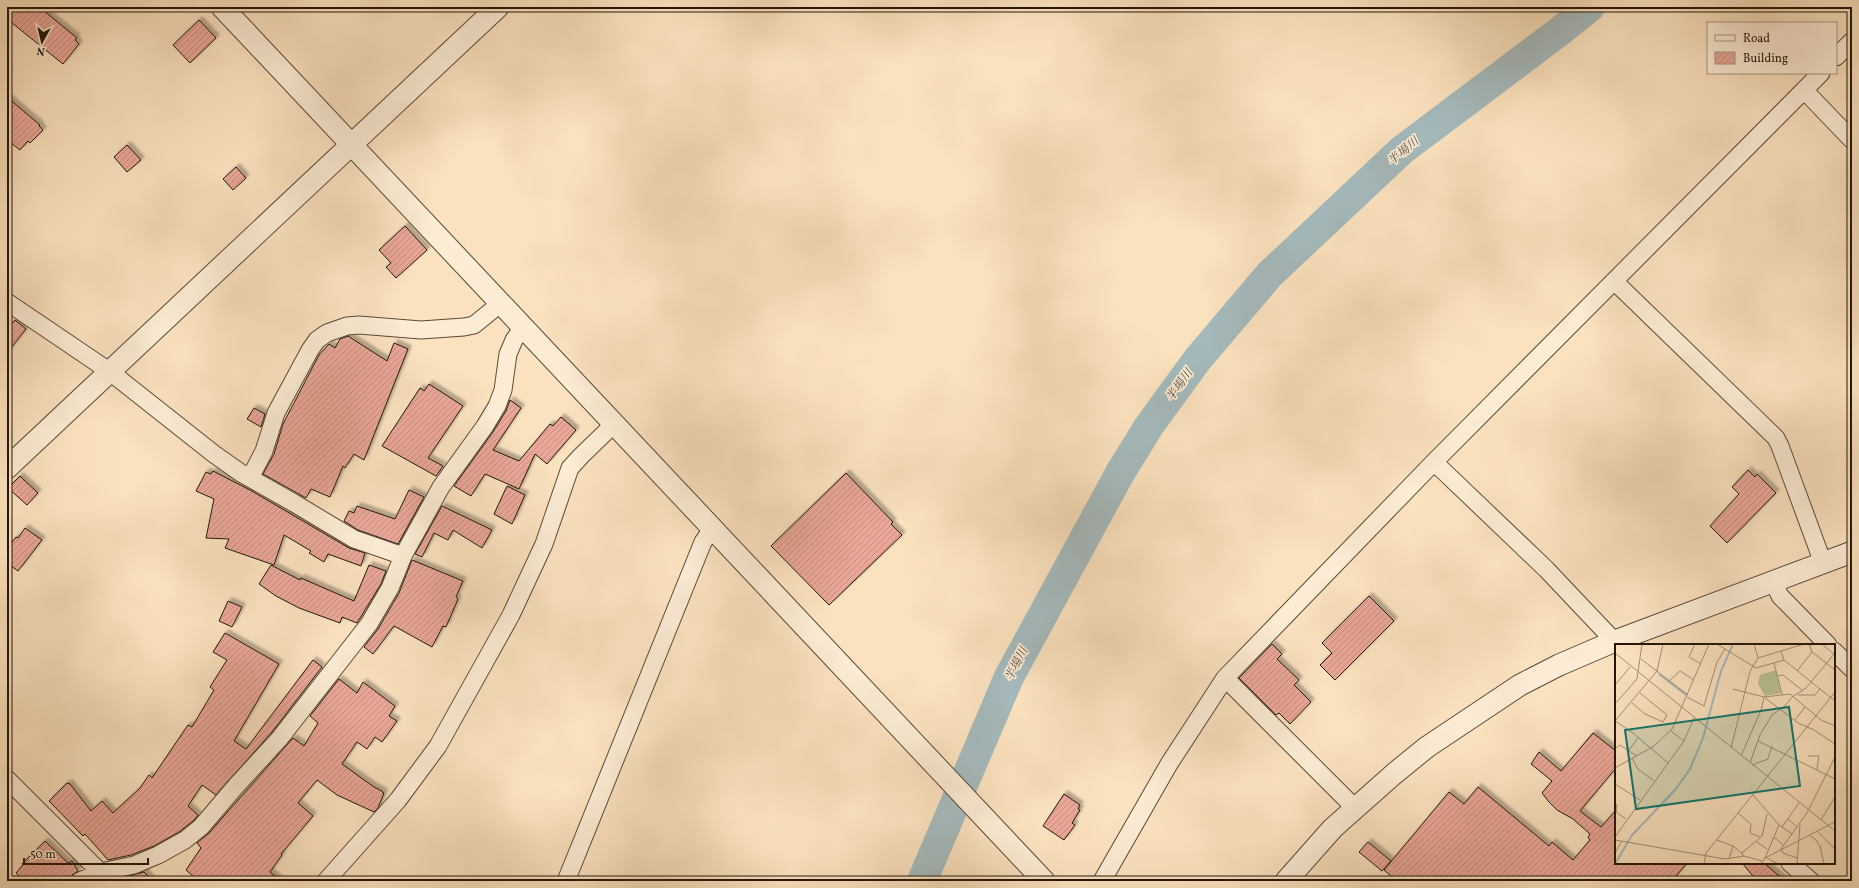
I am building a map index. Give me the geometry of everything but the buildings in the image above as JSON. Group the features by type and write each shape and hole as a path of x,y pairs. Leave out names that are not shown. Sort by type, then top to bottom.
{"street":[{"path":"222,7 1044,881"},
{"path":"7,468 498,7"},
{"path":"1837,56 1852,41"},
{"path":"1102,881 1169,764 1224,678 1434,462 1820,74"},
{"path":"1804,90 1852,140"},
{"path":"1614,281 1776,438 1804,508 1823,563"},
{"path":"7,302 109,371 214,454 250,478 354,540 403,556"},
{"path":"250,478 264,451 276,413 310,350 317,340 327,333 347,326 359,324 421,330 469,326 474,325 501,303"},
{"path":"80,881 105,877 134,866 158,855 184,840 201,827 280,738 370,624 390,588 403,556 441,487 485,426 497,406 503,390 508,354 514,340 523,327"},
{"path":"326,881 398,800 438,746 511,615 544,544 570,468 614,424"},
{"path":"1434,462 1546,569 1616,643"},
{"path":"566,881 703,542 712,528"},
{"path":"1286,881 1314,848 1355,808 1427,747 1490,704 1539,675 1773,581 1852,552"},
{"path":"1773,581 1780,596 1827,644"},
{"path":"1224,678 1355,808"},
{"path":"7,779 105,877"},
{"path":"1791,864 1811,881"}],"waterway":[{"name":"半場川","path":"922,881 1009,677 1120,473 1149,426 1197,360 1270,274 1402,150 1590,7"}]}
